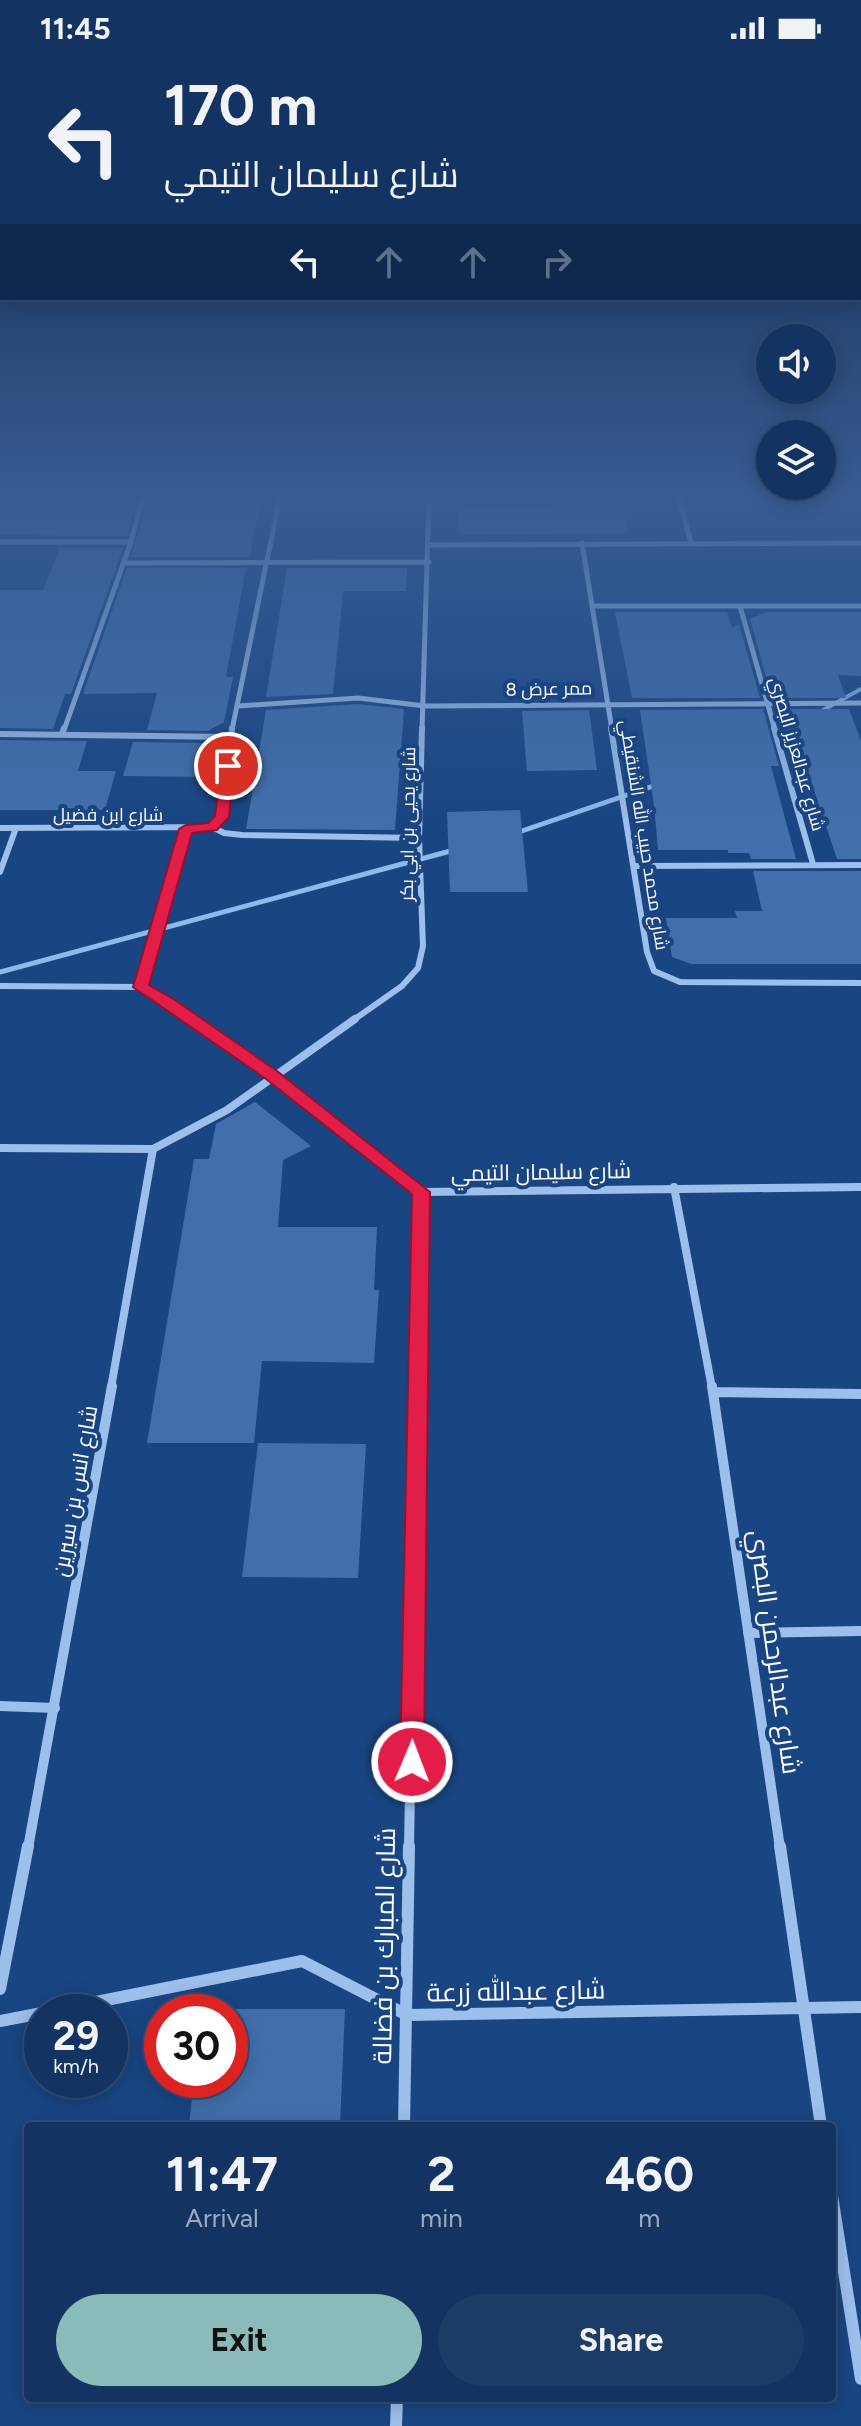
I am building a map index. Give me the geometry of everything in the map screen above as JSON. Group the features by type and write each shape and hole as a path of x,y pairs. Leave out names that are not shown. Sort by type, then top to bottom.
{"street":[{"path":"62,734 107,608"},
{"path":"258,608 230,737 222,817 212,827 224,833 242,835 419,838"},
{"name":"شارع يحيى بن ابي بكر","path":"271,1075 402,986 418,968 423,946 419,838 428,608"},
{"name":"شارع محمد حبيب الله الشنقيطي","path":"593,608 647,952 654,971 680,982 861,983"},
{"name":"شارع عبدالعزيز البصري","path":"740,608 813,864"},
{"name":"ممر عرض 8","path":"238,706 331,700 410,701 425,706 608,702 861,703"},
{"path":"0,734 230,737"},
{"name":"شارع ابن فضيل","path":"0,828 212,827"},
{"path":"0,872 16,828"},
{"path":"0,986 141,987 186,829"},
{"path":"635,866 861,865"},
{"name":"شارع سليمان التيمي","path":"141,987 169,1003 271,1075 421,1192 861,1187"},
{"path":"0,1148 153,1149 227,1110 271,1075"},
{"name":"شارع انس بن سيرين","path":"0,1989 55,1708 153,1149"},
{"name":"شارع عبدالرحمن البصري","path":"674,1187 713,1392 820,2122"},
{"name":"شارع المبارك بن فضالة","path":"404,2122 421,1192"},
{"path":"713,1392 861,1394"},
{"path":"748,1633 861,1631"},
{"path":"0,1706 55,1708"},
{"name":"شارع عبدالله زرعة","path":"128,1995 302,1961 407,2015 861,2007"},
{"name":"شارع عبدالله زرعة","path":"0,2021 24,2016"},
{"path":"836,2221 861,2379"},
{"path":"396,2426 397,2402"}],"building":[{"path":"0,608 102,608 71,694 65,694 53,729 0,728"},
{"path":"113,608 239,608 226,677 233,677 224,722 208,731 147,730 157,693 83,694"},
{"path":"281,608 341,608 333,694 266,697"},
{"path":"615,612 727,612 732,628 739,624 760,698 632,698"},
{"path":"766,612 861,612 861,676 838,675 846,698 772,698 750,619"},
{"path":"358,704 404,709 395,830 246,829 266,710"},
{"path":"763,709 779,766 771,766 796,859 751,859 749,853 728,853 728,850 658,850 640,710"},
{"path":"775,709 849,709 861,741 861,859 837,859 806,766 791,766"},
{"path":"589,710 597,770 527,771 522,711"},
{"path":"0,740 87,741 78,771 116,771 105,810 0,810"},
{"path":"133,742 206,743 213,746 207,777 123,776"},
{"path":"520,810 528,892 450,892 447,812"},
{"path":"753,871 861,871 861,964 691,964 672,957 666,918 737,918 735,911 762,911"},
{"path":"255,1102 311,1146 283,1160 278,1227 377,1227 374,1290 379,1290 374,1363 262,1361 254,1443 147,1443 194,1159 209,1159 216,1124"},
{"path":"258,1443 366,1444 358,1578 242,1577"},
{"path":"248,2009 345,2009 340,2122 189,2122 192,2098 248,2098"}],"waterway":[{"path":"816,714 861,689"},
{"path":"516,833 659,784"},
{"path":"0,972 458,849"}],"route":[{"path":"228,766 222,817 212,827 186,829 141,987 169,1003 271,1075 421,1192 412,1762"}]}
